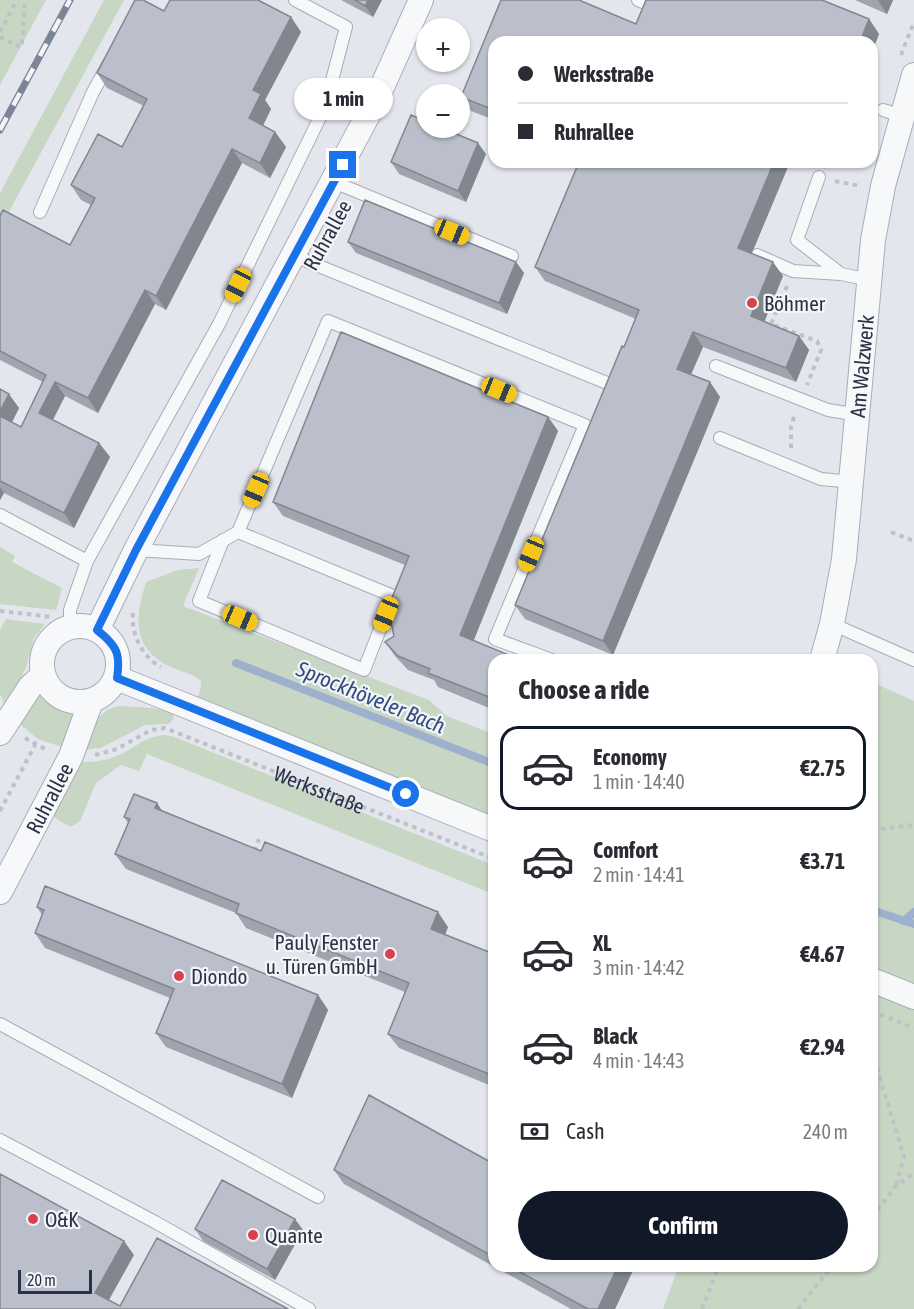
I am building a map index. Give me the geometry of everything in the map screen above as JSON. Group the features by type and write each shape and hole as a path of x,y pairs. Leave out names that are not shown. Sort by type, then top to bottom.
{"street":[{"name":"Ruhrallee","path":"97,630 136,550 334,182 378,96 421,0"},
{"name":"Am Walzwerk","path":"824,654 832,624 844,559 859,415 873,240 884,186 893,113 914,75"},
{"path":"70,623 97,630 111,641 116,650 119,664 117,678 105,694 91,701 81,703 69,701 49,687 44,675 42,661 47,645 70,623"},
{"path":"4,728 30,687 44,675"},
{"name":"Werksstraße","path":"117,678 488,828"},
{"name":"Ruhrallee","path":"0,892 71,756 91,701"},
{"path":"878,982 914,997"}],"lane":[{"path":"70,623 70,610 87,561 219,324 325,107 346,27 295,0"},
{"path":"638,0 650,5"},
{"path":"40,212 93,92 115,51"},
{"path":"819,177 796,240 841,274"},
{"path":"334,182 513,256"},
{"path":"757,255 793,271 841,274 870,280"},
{"path":"294,256 612,385"},
{"path":"136,550 199,554 238,532 327,321 585,425 495,639 536,654"},
{"path":"716,366 828,410 859,415"},
{"path":"720,438 821,479 852,482"},
{"path":"0,515 87,561"},
{"path":"223,540 199,600 364,670 393,596 238,532"},
{"path":"832,624 914,660"},
{"path":"0,1024 318,1197"},
{"path":"0,1140 155,1222 309,1309"}],"path":[{"path":"0,32 17,0"},
{"path":"0,37 21,46 25,0"},
{"path":"819,177 864,187"},
{"path":"786,287 771,324 817,341 821,350 791,426 791,466"},
{"path":"891,532 914,542"},
{"path":"0,611 70,623"},
{"path":"134,611 136,637 143,651 158,666 167,670"},
{"path":"4,728 52,753 71,756 95,755 117,749 151,730 165,728 177,732 187,706"},
{"name":"Werksstraße","path":"177,732 488,857"},
{"name":"Ruhrallee","path":"0,811 35,745"},
{"path":"878,829 914,825"},
{"path":"251,857 259,839"},
{"path":"878,1013 914,1028"},
{"path":"878,1071 904,1157 896,1186"},
{"path":"878,1209 896,1186 914,1173"},
{"path":"702,1309 717,1272"},
{"path":"798,1309 827,1272"}],"green space":[{"path":"0,0 46,0 0,85"},
{"path":"104,0 124,0 0,228 0,193"},
{"path":"0,547 15,556 12,562 62,588 56,610 0,604"},
{"path":"199,568 183,606 429,700 447,716 488,732 488,815 198,697 201,681 158,659 149,651 139,631 140,608 146,582 178,570"},
{"path":"6,619 45,624 34,638 26,667 7,709 0,694 0,630"},
{"path":"878,685 914,701 914,1309 663,1309 677,1272 878,1272"},
{"path":"38,693 56,707 77,715 65,748 38,739 17,722"},
{"path":"120,706 152,708 174,713 173,719 169,724 145,725 101,748 81,750 99,716"},
{"path":"158,736 172,736 488,863 488,892 147,754 139,771 121,765 96,783 80,821 71,827 55,818 51,812 76,762 109,759"}],"building":[{"path":"135,0 143,0 164,11 170,0 258,0 291,17 253,90 261,94 249,118 275,132 260,163 232,149 156,296 145,290 88,398 55,382 39,413 99,443 64,513 0,481 0,416 21,427 46,375 0,351 0,216 3,210 70,245 95,198 71,185 98,134 122,147 147,99 97,73"},
{"path":"355,0 368,0 365,6"},
{"path":"501,0 579,0 636,24 646,0 822,0 869,19 862,36 488,36 488,108 470,101 470,84 466,84"},
{"path":"411,115 416,117 416,138 466,138 478,143 458,191 391,162"},
{"path":"576,168 771,168 738,248 773,262 751,316 799,336 786,368 693,332 677,369 710,382 603,641 515,605 639,310 535,267"},
{"path":"365,200 516,262 499,303 348,242"},
{"path":"341,332 548,417 460,635 506,654 488,654 488,697 428,673 430,669 398,656 385,642 394,636 391,622 393,607 389,605 409,556 273,502"},
{"path":"0,389 9,394 0,411"},
{"name":"Pauly Fenster u. Türen GmbH","path":"134,794 157,803 155,808 261,851 265,842 438,912 431,929 488,952 488,1074 388,1034 409,983 236,913 239,904 115,854 130,819 124,817"},
{"name":"Diondo","path":"45,886 318,995 282,1084 156,1033 174,989 35,933 44,910 37,907"},
{"path":"369,1095 488,1161 488,1254 334,1170"},
{"path":"0,1174 124,1241 95,1293 120,1306 157,1238 288,1309 0,1309"},
{"name":"Quante","path":"222,1180 295,1219 267,1269 195,1229"},
{"path":"520,1272 615,1272 598,1309 588,1309"}],"waterway":[{"name":"Sprockhöveler Bach","path":"236,663 488,762"},
{"name":"Sprockhöveler Bach","path":"878,912 914,924"},
{"path":"904,921 914,912"}],"railway":[{"path":"0,130 70,0"}],"place":[{"name":"Böhmer","path":"752,303"},
{"name":"Pauly Fenster u. Türen GmbH","path":"390,954"},
{"name":"Diondo","path":"179,976"},
{"name":"O&K","path":"33,1219"},
{"name":"Quante","path":"253,1235"}],"route":[{"path":"343,165 136,550 97,630 111,641 116,650 119,664 117,678 406,794"}]}
